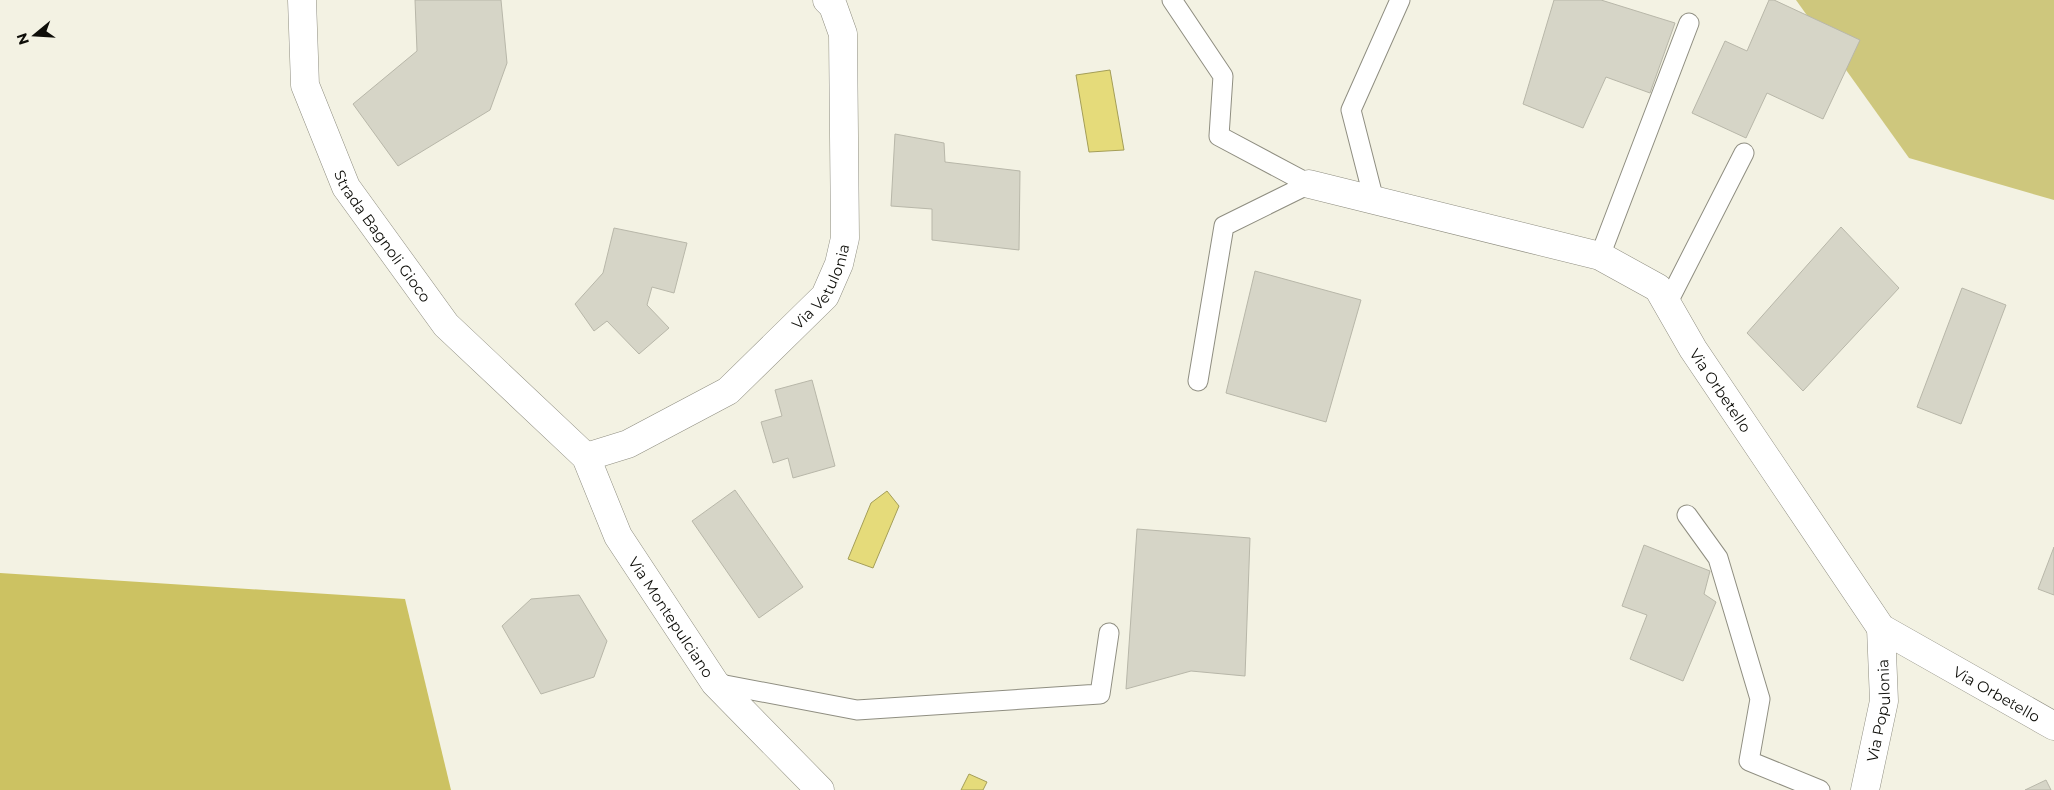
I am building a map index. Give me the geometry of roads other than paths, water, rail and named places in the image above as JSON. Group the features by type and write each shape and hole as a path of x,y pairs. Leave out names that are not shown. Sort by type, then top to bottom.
{"street":[{"name":"Strada Bagnoli Gioco","path":"302,0 306,85 346,186 446,325 552,426"},
{"name":"Via Vetulonia","path":"586,457 628,444 728,391 825,296 839,264 845,238 843,34 833,6 827,0"},
{"name":"Via Orbetello","path":"1309,184 1600,256 1658,288 1693,349 1881,628 2054,726"},
{"name":"Via Montepulciano","path":"552,426 586,457 618,536 715,682 820,790"},
{"name":"Via Populonia","path":"1865,790 1884,701 1881,628"}],"lane":[{"path":"1172,0 1224,76 1219,136 1309,184"},
{"path":"1374,200 1351,110 1400,0"},
{"path":"1600,256 1689,23"},
{"path":"1667,304 1744,154"},
{"path":"1198,381 1224,226 1309,184"},
{"path":"1687,515 1718,558 1760,699 1749,761 1820,790"},
{"path":"715,682 857,710 1100,694 1109,633"}]}
